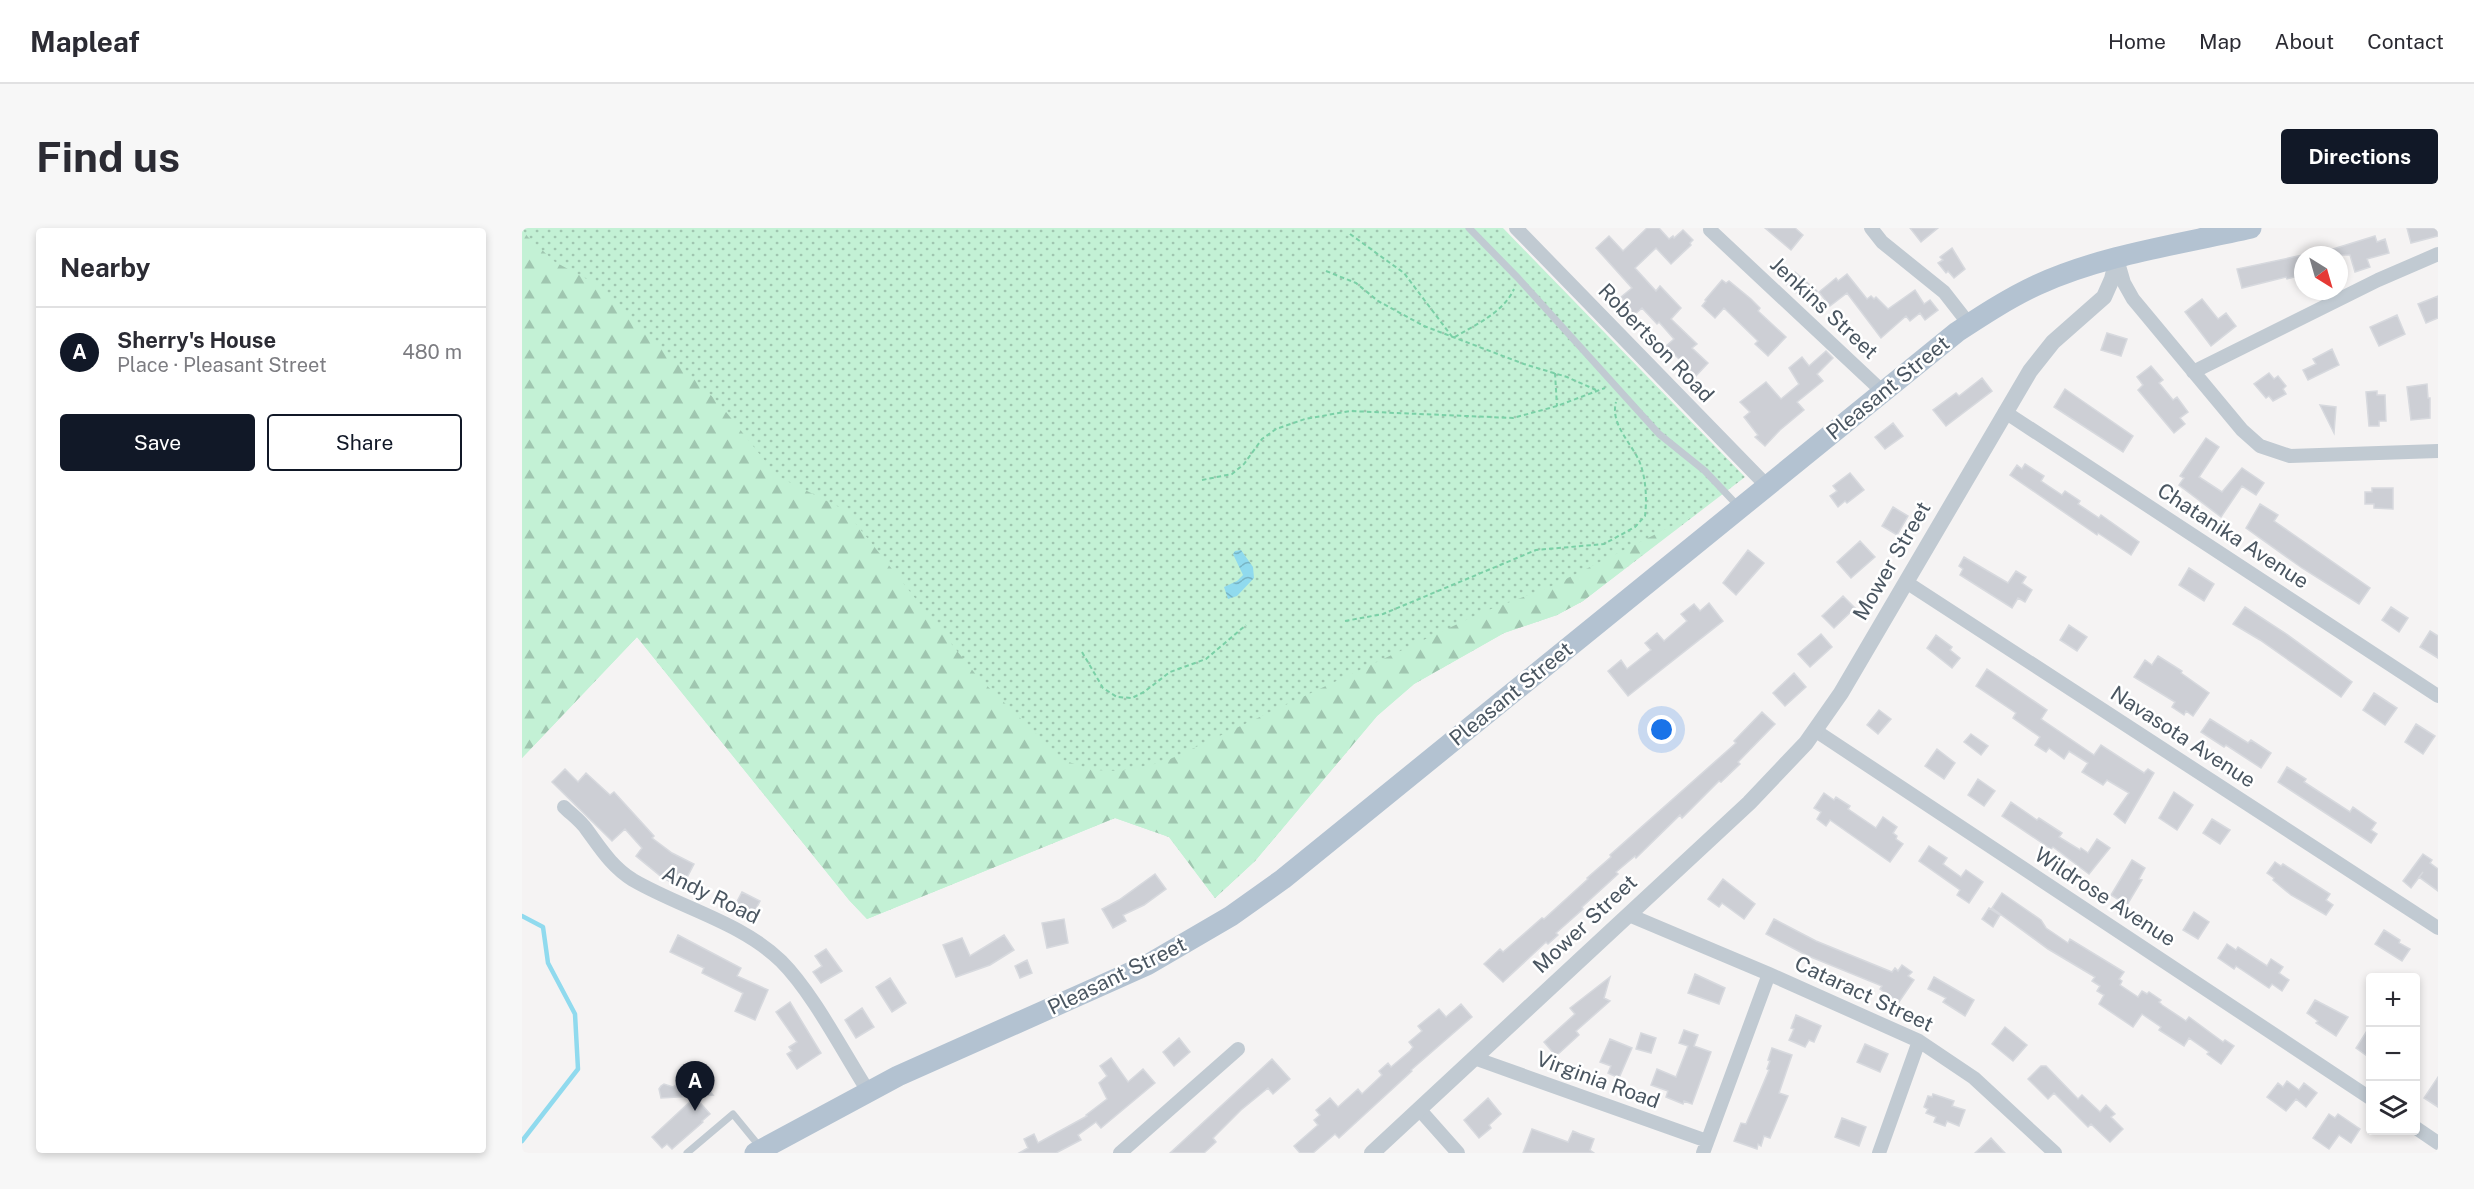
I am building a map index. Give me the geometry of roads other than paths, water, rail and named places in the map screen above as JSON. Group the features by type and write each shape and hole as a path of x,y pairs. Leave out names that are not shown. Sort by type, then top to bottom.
{"main road":[{"name":"Pleasant Street","path":"758,1151 915,1068 1147,965 1246,906 1292,872 1883,392 1970,324 2036,285 2084,267 2251,228"}],"street":[{"name":"Robertson Road","path":"1516,228 1767,486"},
{"path":"1871,228 1882,242 1944,292 1970,324"},
{"name":"Jenkins Street","path":"1710,230 1883,392"},
{"path":"2193,372 2378,280 2438,254"},
{"path":"2117,259 2124,283 2133,299 2248,436 2260,446 2275,452 2298,456 2438,451"},
{"name":"Mower Street","path":"1372,1153 1759,794 1816,731 2030,371 2053,342 2104,297 2117,259"},
{"name":"Chatanika Avenue","path":"2005,412 2438,696"},
{"name":"Navasota Avenue","path":"1906,582 2438,928"},
{"name":"Wildrose Avenue","path":"1816,731 2366,1095"},
{"name":"Andy Road","path":"564,807 586,828 610,862 631,879 679,904 746,933 782,962 812,1001 868,1091"},
{"name":"Cataract Street","path":"1629,915 1919,1041 1968,1074 2055,1153"},
{"path":"1705,1147 1769,974"},
{"path":"1879,1153 1919,1041"},
{"path":"1120,1153 1238,1049"},
{"name":"Virginia Road","path":"1474,1058 1705,1147"},
{"path":"1419,1109 1458,1153"},
{"path":"2420,1131 2438,1143"}],"lane":[{"path":"1469,228 1518,278 1669,444 1690,458 1740,508"},
{"path":"687,1153 733,1114 758,1151"}],"water":[{"path":"1241,550 1253,567 1254,578 1237,596 1228,599 1224,587 1237,581 1243,575 1233,554"}],"waterway":[{"path":"522,916 543,927 548,963 575,1014 578,1069 522,1141"}],"place":[{"name":"Sherry's House","path":"695,1111"}]}
